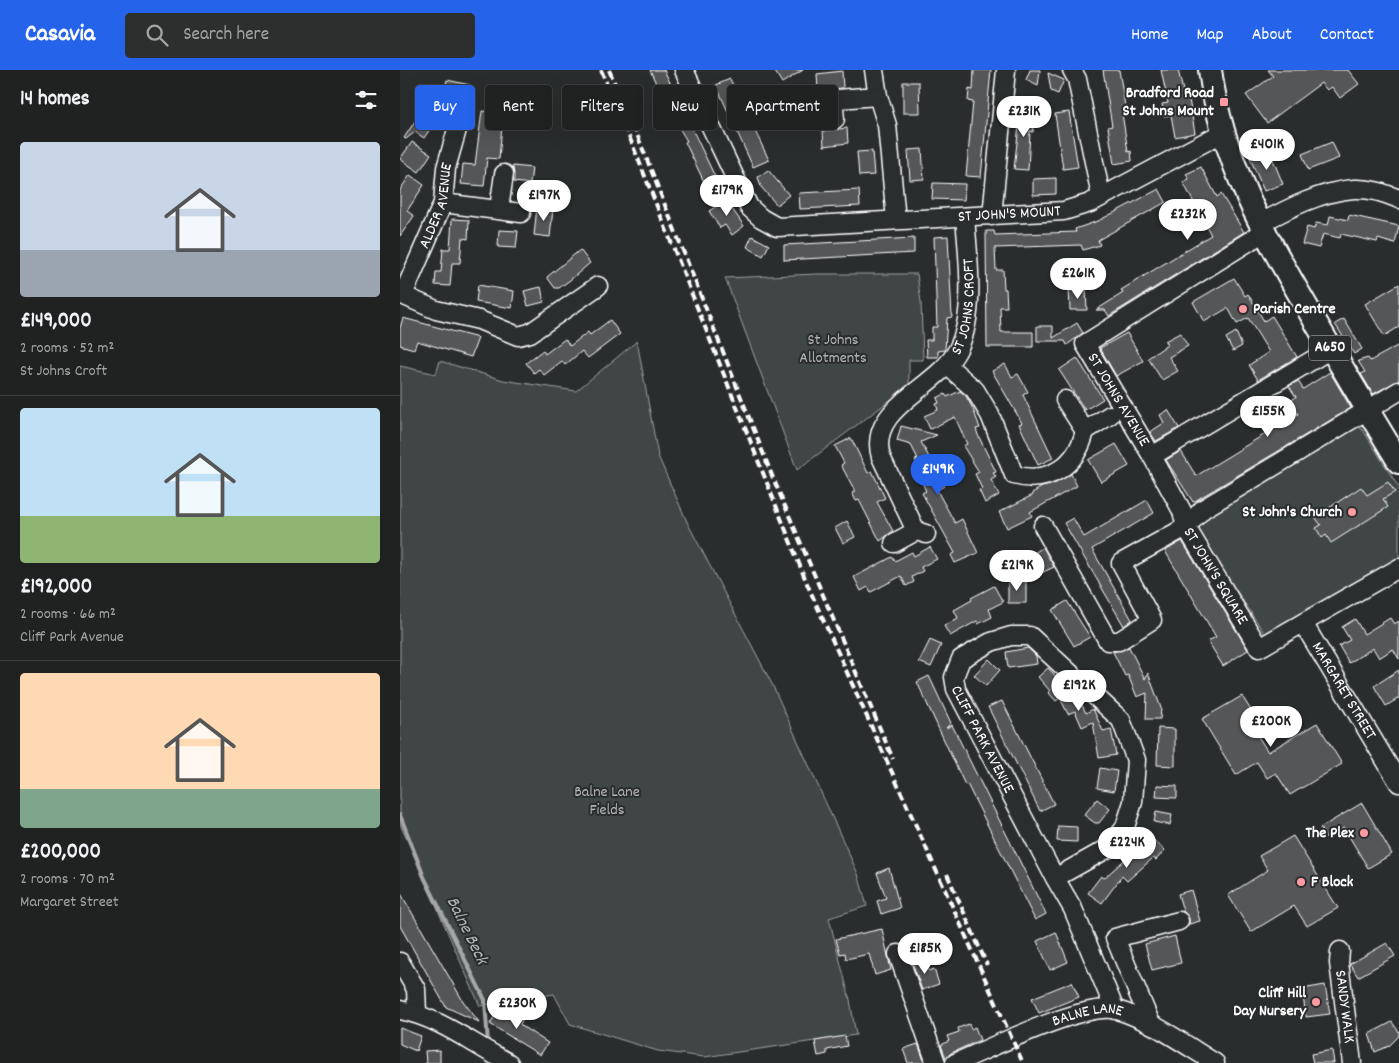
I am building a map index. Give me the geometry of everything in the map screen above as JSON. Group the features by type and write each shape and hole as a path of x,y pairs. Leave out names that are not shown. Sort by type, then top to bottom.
{"main road":[{"name":"A650","path":"1210,70 1222,133 1232,163 1261,228 1399,462"}],"street":[{"path":"874,70 878,96 887,125 896,220"},
{"path":"992,216 1006,70"},
{"path":"1072,70 1077,79 1101,196"},
{"name":"ST JOHN'S MOUNT","path":"686,71 749,206 761,218 777,227 1064,211 1079,207 1222,133"},
{"path":"838,99 878,96"},
{"name":"ALDER AVENUE","path":"401,294 442,203 447,138 452,130"},
{"path":"499,209 504,174"},
{"path":"1261,228 1306,202 1353,189 1378,191 1399,199"},
{"path":"442,203 521,213"},
{"name":"ST JOHNS CROFT","path":"894,543 921,532 881,457 877,445 882,425 922,378 948,366 959,348 966,328 969,290 965,217"},
{"name":"ST JOHNS AVENUE","path":"1152,456 1084,344 1261,228"},
{"path":"401,294 436,310 457,307 479,320 518,336 530,333 584,304 598,286"},
{"path":"1043,526 1108,641 1119,641 1152,620 1121,563 1186,527 1182,511 1152,456 1331,349"},
{"path":"948,366 975,390 990,415 1011,481 1043,478 1074,458 1081,448 1085,431 1110,416"},
{"name":"ST JOHN'S SQUARE","path":"1399,391 1203,509 1186,527 1260,648 1399,568"},
{"path":"1064,400 1085,431"},
{"name":"MARGARET STREET","path":"1303,623 1399,783"},
{"name":"CLIFF PARK AVENUE","path":"1055,878 1112,846 1125,827 1133,802 1136,760 1121,720 1030,636 1011,636 991,642 961,659 954,677 956,689 1055,878 1073,909 1116,1010"},
{"path":"1150,1024 1115,938 1179,921"},
{"name":"SANDY WALK","path":"1340,951 1339,963 1352,1063"},
{"path":"898,954 936,1063"},
{"path":"400,962 416,989 409,1012 465,1036 504,1061"},
{"name":"BALNE LANE","path":"955,1063 1056,1022 1090,1011 1116,1010 1150,1024 1208,1061"}],"green space":[{"name":"St Johns Allotments","path":"817,274 917,274 921,302 923,360 909,360 909,386 797,470 725,278"},
{"name":"Balne Lane Fields","path":"637,341 658,456 688,524 772,684 858,874 867,906 829,918 850,1000 856,1035 704,1057 658,1051 570,1024 554,994 480,1006 400,824 400,366 436,374 440,361 503,380 576,391"},
{"path":"1357,426 1363,430 1399,488 1399,558 1267,637 1195,528 1197,522"}],"building":[{"path":"650,70 664,70 671,85 657,85"},
{"path":"774,70 803,70 782,83"},
{"path":"974,70 991,70 981,177 966,176 973,102 968,101 969,89 973,90"},
{"path":"1030,70 1040,70 1038,86 1026,80"},
{"path":"1103,70 1119,70 1126,112 1122,113 1128,152 1131,151 1132,161 1114,164 1108,127 1112,126"},
{"path":"1161,70 1178,70 1184,95 1188,94 1195,133 1175,137 1171,115 1164,116 1162,104 1168,103"},
{"path":"1268,70 1348,70 1359,84 1340,98 1332,87 1327,90 1321,83 1267,123 1246,95 1273,76"},
{"path":"842,71 843,88 838,88 838,85 818,85 817,74"},
{"path":"1048,73 1064,80 1058,94 1051,91"},
{"path":"730,79 733,85 727,85 727,109 717,85"},
{"path":"447,80 470,85 446,85"},
{"path":"903,82 919,82 920,113 903,113"},
{"path":"1021,107 1036,108 1033,132 1030,131 1028,170 1014,169"},
{"path":"482,111 485,111 485,130 502,130 499,159 487,158 484,186 461,184 463,164 475,165"},
{"path":"1069,112 1078,167 1063,169 1055,114"},
{"path":"415,121 415,130 429,130 424,138 415,132 406,139 404,138"},
{"path":"847,128 848,143 824,146 823,131"},
{"path":"680,130 693,130 718,183 707,188 685,142 687,141"},
{"path":"736,130 755,130 769,160 753,167"},
{"path":"412,142 431,154 419,172 400,159"},
{"path":"1332,142 1339,158 1308,170 1302,154"},
{"path":"922,149 924,179 910,180 908,150"},
{"path":"1269,150 1283,184 1264,191 1250,158"},
{"path":"872,151 874,175 859,176 857,152"},
{"path":"513,166 532,168 530,184 514,182"},
{"path":"1201,167 1217,197 1221,194 1244,232 1109,316 1105,310 1096,310 1123,293 1121,290 1211,235 1183,182 1189,179 1186,174"},
{"path":"768,170 789,195 777,205 761,187 758,177"},
{"path":"410,175 424,185 407,211 414,216 400,236 400,190"},
{"path":"1056,178 1056,194 1033,195 1033,179"},
{"path":"933,183 965,184 964,200 932,199"},
{"path":"1159,189 1166,202 1098,240 1100,245 1083,250 1081,245 995,248 996,270 1003,270 1004,289 1006,289 1007,307 1000,307 1001,332 1033,332 1033,347 987,347 986,231 994,231 995,235 1076,232 1075,229 1098,221"},
{"path":"859,190 860,206 800,209 799,193"},
{"path":"726,200 744,226 732,235 725,225 720,228 709,211"},
{"path":"537,207 553,209 550,237 534,235"},
{"path":"1349,215 1399,226 1395,244 1378,239 1377,242 1341,234 1340,238 1323,234 1319,248 1302,244 1307,227 1314,229 1316,223 1328,225 1330,216 1348,220"},
{"path":"452,219 469,220 468,239 462,238 460,263 452,263 450,286 435,285 436,272 441,272 443,249 450,249"},
{"path":"499,230 518,231 516,248 498,247"},
{"path":"752,236 769,245 763,256 747,247"},
{"path":"948,236 952,317 947,318 945,350 938,351 938,357 927,357 926,340 932,340 932,327 937,327 934,237"},
{"path":"914,238 914,253 784,260 784,245"},
{"path":"580,250 590,263 559,288 555,288 547,277"},
{"path":"1234,278 1245,296 1248,294 1264,321 1272,316 1297,357 1258,380 1249,365 1269,352 1248,318 1237,324 1228,308 1204,322 1193,302"},
{"path":"1399,284 1399,327 1384,336 1365,304"},
{"path":"478,285 514,291 512,308 476,302"},
{"path":"541,287 544,302 528,306 524,291"},
{"path":"1069,290 1086,290 1087,310 1070,310"},
{"path":"403,318 478,338 471,357 417,341 414,349 400,345 400,328"},
{"path":"1344,319 1362,349 1354,354 1335,324"},
{"path":"610,320 620,334 588,358 582,351 565,365 562,361 544,375 539,369 534,373 526,363 543,350 545,354 565,339 570,346 588,332 590,335"},
{"path":"1077,323 1083,333 1067,345 1065,341 1037,341 1037,326 1053,326 1053,338"},
{"path":"1236,332 1242,346 1233,351 1226,338"},
{"path":"1127,333 1143,361 1116,376 1100,348"},
{"path":"1180,333 1188,346 1169,357 1178,371 1162,380 1148,358 1167,345 1165,341"},
{"path":"1399,345 1399,380 1373,394 1361,374 1365,372 1358,361 1368,358 1370,361"},
{"path":"1077,358 1103,399 1085,410 1059,370"},
{"path":"1005,364 1012,377 1018,374 1028,392 1023,395 1053,458 1038,465 1019,424 1022,423 992,371"},
{"path":"1330,372 1351,408 1193,502 1166,460 1181,451 1196,476 1298,414 1290,401 1296,397 1289,386 1298,381 1303,389"},
{"path":"960,391 966,396 973,409 980,428 976,429 978,435 996,472 993,473 996,477 991,480 999,495 985,503 979,490 982,489 975,474 979,472 963,446 967,444 955,417 930,429 924,416 938,410 936,404 939,403 937,398 945,394 947,397"},
{"path":"1168,410 1179,428 1156,441 1150,432 1164,423 1160,415"},
{"path":"901,426 937,435 921,442 944,486 937,490 955,523 962,519 978,553 955,563 951,555 955,553 922,493 926,491 919,476 923,475 915,460 918,459 911,445 897,441"},
{"path":"851,438 868,473 872,471 885,498 877,502 893,531 880,541 859,500 856,501 852,493 855,491 841,465 844,463 835,446"},
{"path":"1116,444 1129,466 1101,482 1088,460"},
{"path":"1071,474 1077,486 1030,512 1032,516 1007,528 999,512 1033,495 1032,493 1042,487 1054,484"},
{"name":"St John's Church","path":"1388,482 1395,492 1383,499 1388,507 1331,543 1326,535 1322,538 1316,528 1321,525 1315,517 1361,487 1367,495"},
{"path":"1147,500 1154,513 1092,549 1132,620 1124,626 1064,523 1073,518 1084,537"},
{"path":"847,521 855,537 843,543 835,528"},
{"path":"1182,541 1248,650 1223,666 1208,641 1216,637 1165,551"},
{"path":"930,547 937,559 921,567 923,571 912,577 914,582 906,586 901,576 871,592 868,587 861,591 854,577 892,557 895,561 912,552 914,556"},
{"path":"1043,547 1054,567 1037,575 1026,559"},
{"path":"1008,581 1026,581 1026,603 1008,603"},
{"path":"994,586 1003,602 989,609 992,617 978,624 977,621 950,636 944,626 958,618 954,610 972,600 971,598"},
{"path":"1067,601 1090,637 1074,646 1052,610"},
{"path":"1390,618 1394,624 1399,621 1399,659 1393,649 1379,658 1373,648 1349,663 1339,646 1350,640 1342,627 1355,619 1364,634"},
{"path":"930,640 941,645 931,667 919,662"},
{"path":"1129,647 1145,679 1148,673 1161,708 1160,719 1146,719 1147,693 1137,697 1128,675 1125,676 1113,652"},
{"path":"1028,648 1036,656 1037,664 1008,668 1006,652"},
{"path":"989,659 1000,670 986,686 974,675"},
{"path":"1048,668 1068,689 1070,688 1076,693 1086,713 1093,709 1103,731 1111,729 1116,755 1099,758 1093,722 1082,727 1075,711 1068,714 1060,698 1056,701 1038,677"},
{"path":"1399,670 1399,698 1386,706 1374,686"},
{"path":"929,676 951,723 946,728 952,725 1046,914 1035,920 967,784 965,785 917,682"},
{"path":"1242,696 1252,712 1249,714 1254,723 1251,725 1268,752 1317,723 1342,764 1290,795 1276,773 1267,778 1257,762 1236,775 1202,719"},
{"path":"1002,701 1054,804 1040,811 988,707"},
{"path":"1158,728 1175,729 1175,766 1157,765"},
{"path":"1100,768 1117,771 1114,791 1097,788"},
{"path":"1157,785 1177,786 1177,798 1156,797"},
{"path":"1097,799 1110,809 1099,823 1095,823 1084,815"},
{"name":"The Plex","path":"1362,803 1392,854 1368,868 1344,828 1326,838 1320,828"},
{"path":"1156,812 1172,815 1170,825 1154,822"},
{"path":"1058,826 1077,827 1077,842 1057,841"},
{"path":"1149,836 1165,850 1156,860 1153,858 1127,881 1122,876 1102,903 1088,893 1101,876 1104,878 1130,855 1132,857"},
{"name":"F Block","path":"1293,836 1338,908 1307,926 1294,906 1251,932 1228,895 1268,870 1259,856"},
{"path":"889,868 900,908 881,914 877,901 886,898 877,873"},
{"path":"1191,890 1200,921 1189,924 1189,918 1183,911 1178,894"},
{"path":"400,892 463,1001 479,1022 446,1007 400,926"},
{"path":"882,929 891,970 875,975 869,954 846,959 845,953 840,954 836,939"},
{"path":"1056,932 1068,962 1050,970 1037,941"},
{"path":"1175,936 1181,963 1152,970 1145,944"},
{"path":"1387,943 1395,956 1358,977 1350,964"},
{"path":"926,959 929,971 934,969 939,984 922,990 912,962"},
{"path":"1072,982 1079,997 1039,1013 1032,998"},
{"name":"Cliff Hill Day Nursery","path":"1325,985 1330,1014 1306,1017 1302,989"},
{"path":"501,1005 523,1019 520,1024 523,1027 548,1043 540,1055 490,1024"},
{"path":"1392,1022 1399,1032 1399,1036 1389,1046 1375,1052 1369,1034"},
{"path":"969,1024 971,1029 975,1027 980,1040 951,1053 946,1058 941,1045 949,1041 947,1036 959,1032 958,1028"},
{"path":"400,1028 421,1036 416,1051 400,1044"},
{"path":"845,1036 847,1046 827,1050 827,1054 818,1056 815,1041"},
{"path":"918,1044 925,1063 908,1063 903,1049"},
{"path":"440,1050 440,1063 426,1063 425,1051"},
{"path":"1332,1050 1334,1063 1313,1063 1311,1054"}],"waterway":[{"name":"Balne Beck","path":"400,815 424,877 485,1000 488,1044"}],"railway":[{"path":"601,70 808,586 1023,1063"},
{"path":"609,70 638,137 773,478 893,759"},
{"path":"947,874 987,965"}],"place":[{"name":"Bradford Road St Johns Mount","path":"1224,102"},
{"name":"Parish Centre","path":"1243,309"},
{"name":"St John's Church","path":"1352,512"},
{"name":"The Plex","path":"1364,833"},
{"name":"F Block","path":"1301,882"},
{"name":"Cliff Hill Day Nursery","path":"1316,1002"}]}
